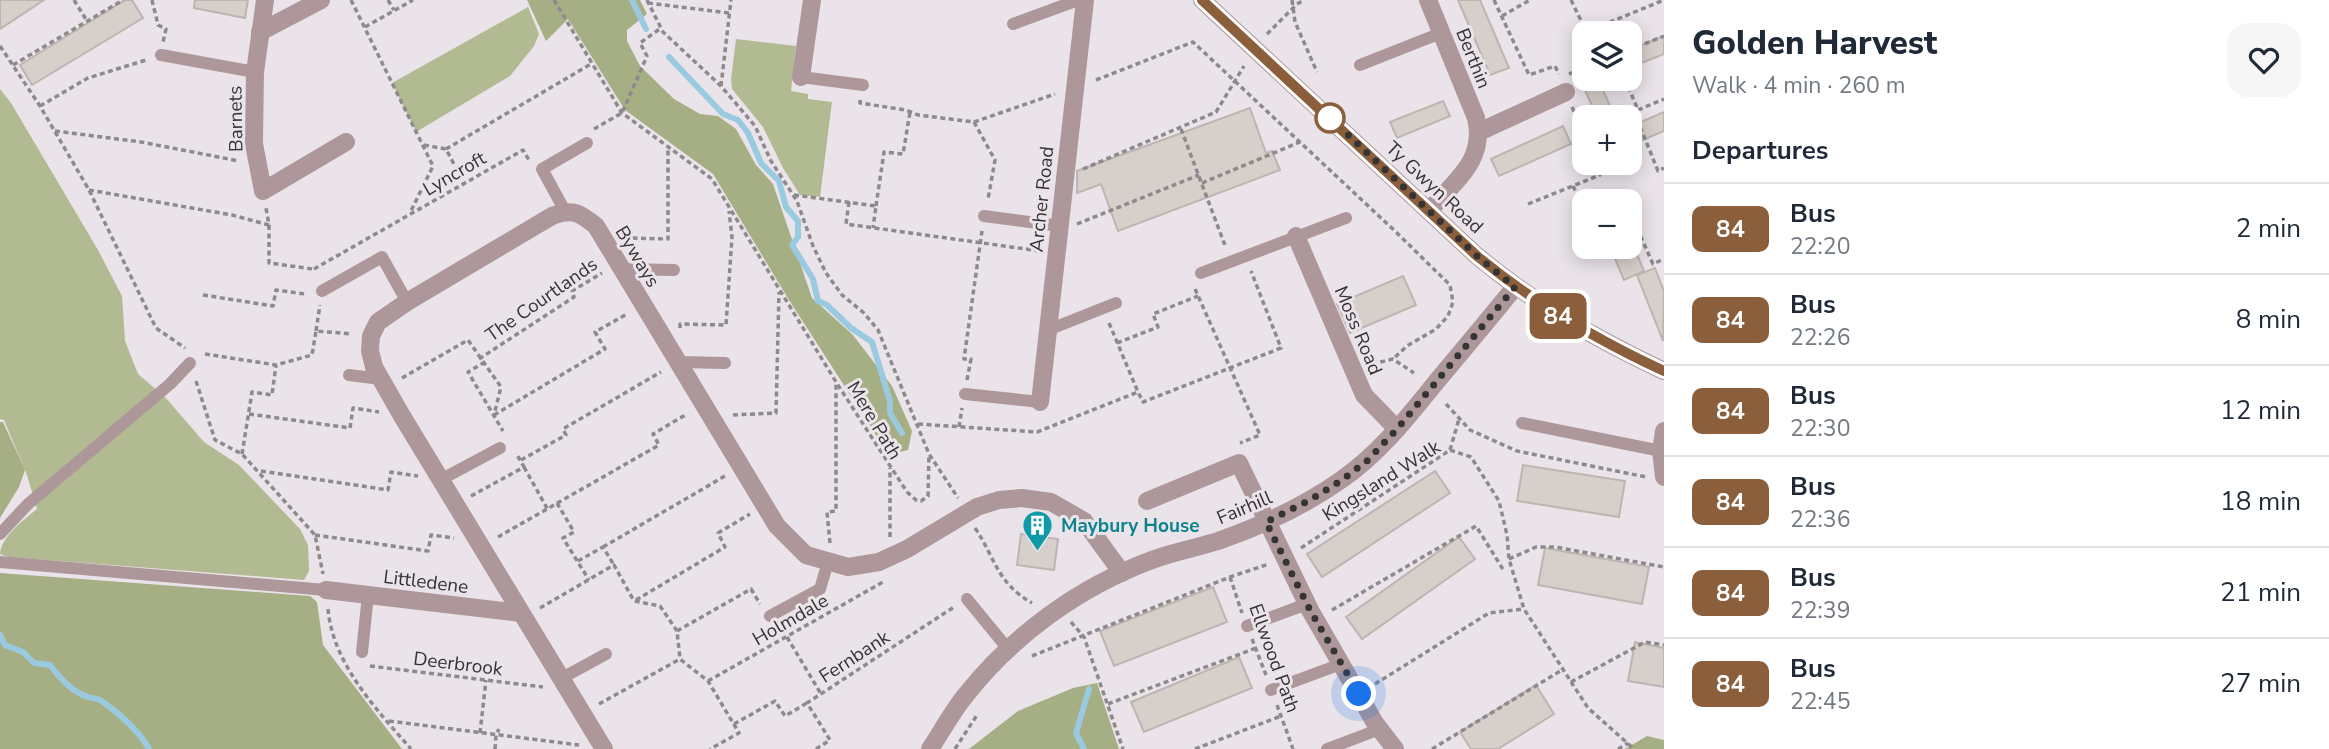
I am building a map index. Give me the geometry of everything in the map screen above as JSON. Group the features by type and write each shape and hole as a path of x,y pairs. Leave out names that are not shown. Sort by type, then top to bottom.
{"street":[{"name":"Barnets","path":"263,191 254,144 255,72 265,0"},
{"path":"260,32 321,0"},
{"path":"801,77 812,0"},
{"name":"Archer Road","path":"1040,402 1085,0"},
{"name":"Ty Gwyn Road","path":"1202,0 1477,256 1515,287 1563,319 1664,371"},
{"name":"Berthin","path":"1428,0 1476,118 1479,132"},
{"path":"1430,210 1473,159 1479,132 1566,92"},
{"path":"263,191 346,142"},
{"path":"565,211 541,222 378,322 371,336 370,351 373,367 604,749"},
{"name":"Byways","path":"565,211 580,214 596,226 777,526 806,555 848,567 879,562 977,507 999,500 1022,498 1051,502 1084,521 1122,573"},
{"name":"Moss Road","path":"1296,236 1364,395 1397,429"},
{"name":"Fairhill","path":"930,749 964,697 1008,649 1059,608 1087,590 1153,560 1266,522 1310,500 1368,460 1515,287"},
{"path":"1657,478 1664,431"},
{"path":"1147,501 1239,463 1311,612 1380,729 1395,749"},
{"name":"Littledene","path":"326,590 522,615"}],"lane":[{"path":"1013,24 1078,0"},
{"path":"1360,65 1441,33"},
{"path":"160,55 255,72"},
{"path":"801,77 863,85"},
{"path":"565,211 542,169 587,143"},
{"path":"984,216 1060,226"},
{"path":"1202,273 1346,218"},
{"path":"322,293 382,257 407,302"},
{"path":"620,266 674,270"},
{"path":"1048,330 1116,303"},
{"path":"0,534 28,504 170,384 188,357"},
{"path":"678,362 725,363"},
{"path":"349,375 383,383"},
{"path":"965,394 1040,402"},
{"path":"1522,422 1661,451"},
{"path":"442,479 504,443"},
{"path":"0,562 326,590"},
{"path":"770,616 820,589 830,562"},
{"path":"359,658 368,595"},
{"path":"967,599 1008,649"},
{"path":"1247,626 1311,612"},
{"path":"566,684 606,654"},
{"path":"1271,690 1341,664"},
{"path":"1327,749 1380,729"}],"path":[{"path":"74,0 86,21"},
{"path":"13,65 123,0"},
{"path":"40,106 88,78 160,55 166,29 158,25 152,0"},
{"path":"351,0 433,166 409,215"},
{"path":"388,0 394,11"},
{"path":"365,27 413,0"},
{"path":"554,0 622,113"},
{"path":"721,86 731,0"},
{"path":"1292,0 1296,22 1317,72"},
{"path":"1267,34 1304,0"},
{"path":"1494,0 1529,75 1555,66 1572,106"},
{"path":"1502,16 1530,0"},
{"path":"1571,0 1581,21"},
{"path":"1615,21 1664,0"},
{"path":"647,1 730,13"},
{"path":"647,1 661,28 721,86 755,126 771,161 794,195 826,273 842,295 864,313 878,330 929,454 958,498"},
{"path":"587,143 582,137 622,113 647,56 640,43 661,28"},
{"path":"1642,45 1664,36"},
{"path":"863,85 860,103 918,115 974,122 1075,88 1193,42 1450,285 1453,302 1448,316 1436,329 1407,346 1393,359 1351,369"},
{"path":"0,46 40,106 89,190 156,328 185,347 215,440 242,454 315,535 326,590 330,629 344,663 411,749"},
{"name":"Lyncroft","path":"446,149 591,64"},
{"path":"1065,176 1216,112 1244,66"},
{"path":"1642,108 1664,99"},
{"path":"873,228 884,152 903,154 910,112"},
{"name":"Mere Path","path":"622,113 712,179 890,466 890,557"},
{"path":"959,427 971,359 964,359 984,216 995,160 974,122"},
{"path":"1181,129 1230,261"},
{"path":"55,131 141,142 258,165"},
{"path":"1642,131 1658,171 1664,168"},
{"path":"1202,183 1301,142"},
{"path":"423,145 446,149 464,183"},
{"path":"628,238 668,239 668,146"},
{"name":"Lyncroft","path":"314,269 523,150 532,165 542,169"},
{"path":"1060,226 1077,224 1199,175"},
{"path":"1528,204 1600,175"},
{"path":"89,190 232,215 269,225"},
{"path":"188,357 276,365 313,355 323,286 314,269 269,263 269,225 263,191"},
{"path":"794,195 876,206"},
{"path":"849,202 846,224 1056,254"},
{"name":"Mere Path","path":"680,324 726,325 732,237 729,208"},
{"path":"1642,240 1653,264 1664,259"},
{"path":"1102,309 1143,402 1281,348 1245,256"},
{"name":"The Courtlands","path":"479,359 575,297 572,291 620,266"},
{"path":"1202,273 1205,280 1194,287 1260,435 1232,446 1239,463"},
{"path":"203,296 273,306 276,290 322,293"},
{"path":"717,426 732,415 776,413 779,290"},
{"path":"1117,343 1158,327 1153,314 1198,296"},
{"path":"494,415 605,349 594,332 643,305"},
{"path":"316,331 371,336"},
{"path":"383,383 468,340 501,387 494,415"},
{"path":"1393,359 1414,373"},
{"path":"485,362 468,372 494,415 504,443"},
{"path":"521,460 566,435 563,429 678,362"},
{"path":"242,454 252,392 272,395 276,365"},
{"name":"Mere Path","path":"830,562 827,512 836,511 836,382"},
{"path":"918,424 1037,432 1138,392"},
{"path":"315,535 428,551 431,535 480,544 548,510 659,445 653,434 704,404"},
{"path":"1446,404 1470,430 1517,450 1657,478"},
{"path":"249,414 349,428 353,408 402,416"},
{"path":"1450,450 1459,419"},
{"path":"514,449 548,510"},
{"name":"Kingsland Walk","path":"1026,661 1035,653 1084,637 1284,559 1450,450 1471,457 1499,501 1507,535 1509,559 1524,609 1588,708 1634,749"},
{"path":"890,466 907,492 921,501 928,496 929,454"},
{"path":"457,504 524,467"},
{"path":"578,562 741,467"},
{"path":"258,471 388,490 391,472 442,479"},
{"path":"557,503 574,532 564,538 589,580"},
{"path":"635,601 725,547 718,533 765,506"},
{"path":"974,526 986,545 996,570 1012,589 1031,603 1041,604 1052,597 1084,637 1124,749"},
{"path":"1311,612 1476,526 1504,571"},
{"path":"603,547 635,601 660,606 677,631 680,659 708,681 734,724 738,733 710,749"},
{"path":"1509,559 1536,547 1555,547 1664,568"},
{"path":"522,615 614,565"},
{"name":"Ellwood Path","path":"1230,578 1293,749"},
{"name":"Holmdale","path":"708,681 885,581"},
{"path":"677,631 751,589 761,606"},
{"name":"Fernbank","path":"816,749 830,740 807,703 967,599"},
{"path":"1359,694 1489,613 1524,609"},
{"path":"787,637 821,694"},
{"path":"1571,682 1644,642 1664,645"},
{"path":"1108,704 1256,648"},
{"path":"344,663 359,658"},
{"path":"583,712 680,659"},
{"name":"Deerbrook","path":"370,666 486,680 566,684"},
{"path":"1432,749 1563,670"},
{"path":"480,733 486,680"},
{"path":"734,724 775,701 785,716 807,703"},
{"path":"955,749 979,711"},
{"path":"1195,749 1281,716"},
{"path":"387,721 604,749"},
{"path":"495,749 499,729"},
{"path":"1618,749 1628,743"}],"green space":[{"path":"527,0 640,0 647,14 627,30 627,41 640,66 674,99 700,114 718,116 736,129 756,165 773,184 812,298 853,335 892,386 912,431 908,450 891,454 885,449 789,300 713,174 625,110 568,19 546,41"},
{"path":"528,7 539,34 534,46 510,76 416,132 392,83"},
{"path":"736,39 796,46 791,91 808,94 808,99 832,102 820,197 800,195 763,127 732,89"},
{"path":"0,89 11,103 98,250 122,296 125,341 138,374 165,397 204,442 239,465 300,529 308,545 309,571 304,580 8,557 0,554 4,541 37,509 27,475 4,420 0,419"},
{"path":"0,422 3,422 25,470 19,487 0,518"},
{"path":"0,573 310,596 317,602 323,645 402,749 0,749"},
{"path":"1097,683 1119,749 969,749 1018,711 1073,688"},
{"path":"1647,736 1664,740 1664,749 1625,749"}],"building":[{"path":"0,0 44,0 0,29"},
{"path":"125,0 132,0 143,18 32,85 20,65"},
{"path":"195,0 248,0 245,18 194,8"},
{"path":"1458,0 1480,0 1509,68 1490,75"},
{"path":"1664,36 1664,54 1642,63 1642,45"},
{"path":"1585,91 1603,91 1610,105 1592,105"},
{"path":"1443,101 1450,116 1397,138 1390,122"},
{"path":"1250,108 1266,153 1272,151 1280,170 1118,231 1101,184 1077,193 1077,171"},
{"path":"1664,112 1664,131 1642,140 1642,121"},
{"path":"1563,126 1571,144 1499,176 1491,159"},
{"path":"1615,259 1639,259 1644,271 1624,280"},
{"path":"1655,268 1664,291 1663,341 1637,275"},
{"path":"1403,276 1416,305 1350,333 1337,304"},
{"path":"1523,465 1625,481 1619,517 1517,501"},
{"path":"1435,471 1450,493 1322,577 1307,554"},
{"name":"Maybury House","path":"1021,534 1058,539 1054,570 1017,565"},
{"path":"1459,537 1475,559 1362,639 1346,617"},
{"path":"1545,548 1649,567 1642,604 1538,585"},
{"path":"1213,587 1227,622 1114,666 1100,631"},
{"path":"1635,642 1664,648 1664,687 1628,681"},
{"path":"1239,657 1252,688 1144,732 1131,702"},
{"path":"1536,685 1554,714 1498,749 1471,749 1460,732"}],"waterway":[{"path":"632,0 646,29"},
{"path":"669,57 723,114 738,120 748,133 761,163 779,181 786,207 798,221 798,237 792,245 813,279 818,301 827,305 851,328 872,342 890,401 890,413 902,433"},
{"path":"0,635 5,645 23,652 34,663 50,665 62,680 77,692 109,706 135,730 149,749"},
{"path":"1084,749 1076,733 1089,689"}],"bus line":[{"name":"84","path":"1202,0 1477,256 1515,287 1563,319 1664,371"}],"place":[{"name":"Maybury House","path":"1038,552"}],"route":[{"path":"1330,118 1477,256 1515,287 1368,460 1310,500 1266,522 1310,610 1359,694"}]}
